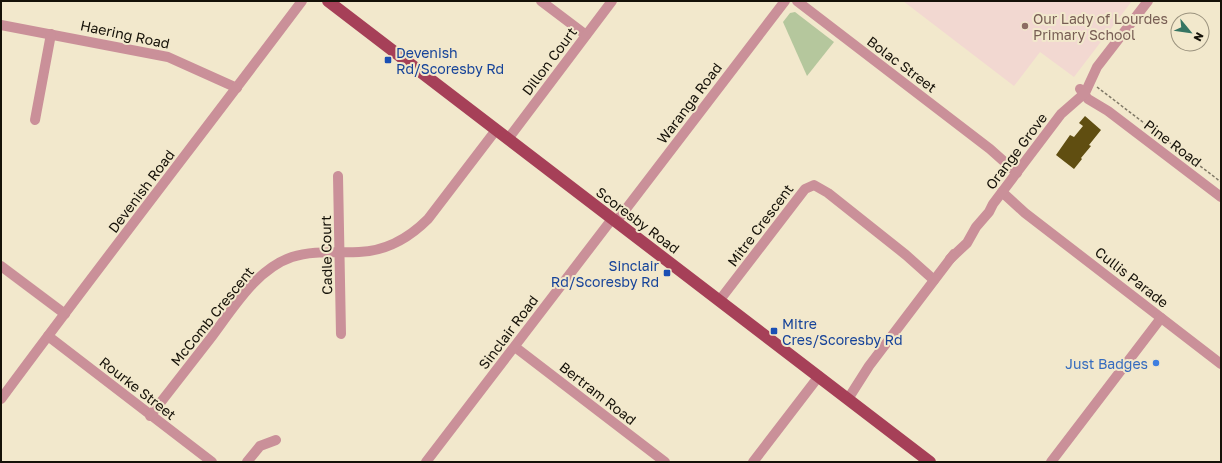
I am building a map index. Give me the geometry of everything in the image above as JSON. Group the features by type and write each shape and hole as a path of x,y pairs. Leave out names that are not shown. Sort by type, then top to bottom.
{"main road":[{"name":"Scoresby Road","path":"328,1 930,462"}],"street":[{"name":"Devenish Road","path":"1,399 302,1"},
{"path":"541,1 586,35"},
{"name":"Dillon Court","path":"508,139 612,1"},
{"name":"Waranga Road","path":"614,220 785,1"},
{"name":"Bolac Street","path":"797,1 1019,170"},
{"name":"Orange Grove","path":"845,396 950,259 964,239 971,225 984,210 998,198 1061,114 1067,101 1083,92 1088,75 1097,67 1148,1"},
{"name":"Haering Road","path":"1,25 168,57 237,88"},
{"path":"35,120 51,34"},
{"name":"Pine Road","path":"1083,92 1095,104 1108,111 1221,197"},
{"name":"McComb Crescent","path":"150,416 246,292 266,272 292,257 309,253 360,252 377,249 400,240 415,231 428,219 496,130"},
{"name":"Cadle Court","path":"338,176 341,334"},
{"name":"Mitre Crescent","path":"720,301 805,189 814,185 824,190 936,278"},
{"name":"Cullis Parade","path":"998,198 1025,213 1221,364"},
{"name":"Sinclair Road","path":"426,462 614,220"},
{"path":"1,266 65,314"},
{"path":"1051,462 1161,318"},
{"name":"Rourke Street","path":"48,336 150,416 212,462"},
{"name":"Bertram Road","path":"515,347 665,462"},
{"path":"753,462 818,376"},
{"path":"247,462 260,446 276,440"}],"path":[{"path":"1096,87 1221,182"}],"shaded area":[{"name":"Our Lady of Lourdes Primary School","path":"903,1 1132,1 1074,77 1040,52 1014,86"}],"green space":[{"path":"795,12 834,42 807,76 783,22 790,13"}],"building":[{"path":"1085,116 1101,130 1089,145 1091,146 1074,169 1056,155 1070,135 1074,137 1083,126 1079,123"}],"place":[{"name":"Our Lady of Lourdes Primary School","path":"1025,26"},
{"name":"Devenish Rd/Scoresby Rd","path":"388,60"},
{"name":"Sinclair Rd/Scoresby Rd","path":"667,273"},
{"name":"Mitre Cres/Scoresby Rd","path":"774,331"},
{"name":"Just Badges","path":"1156,363"}]}
